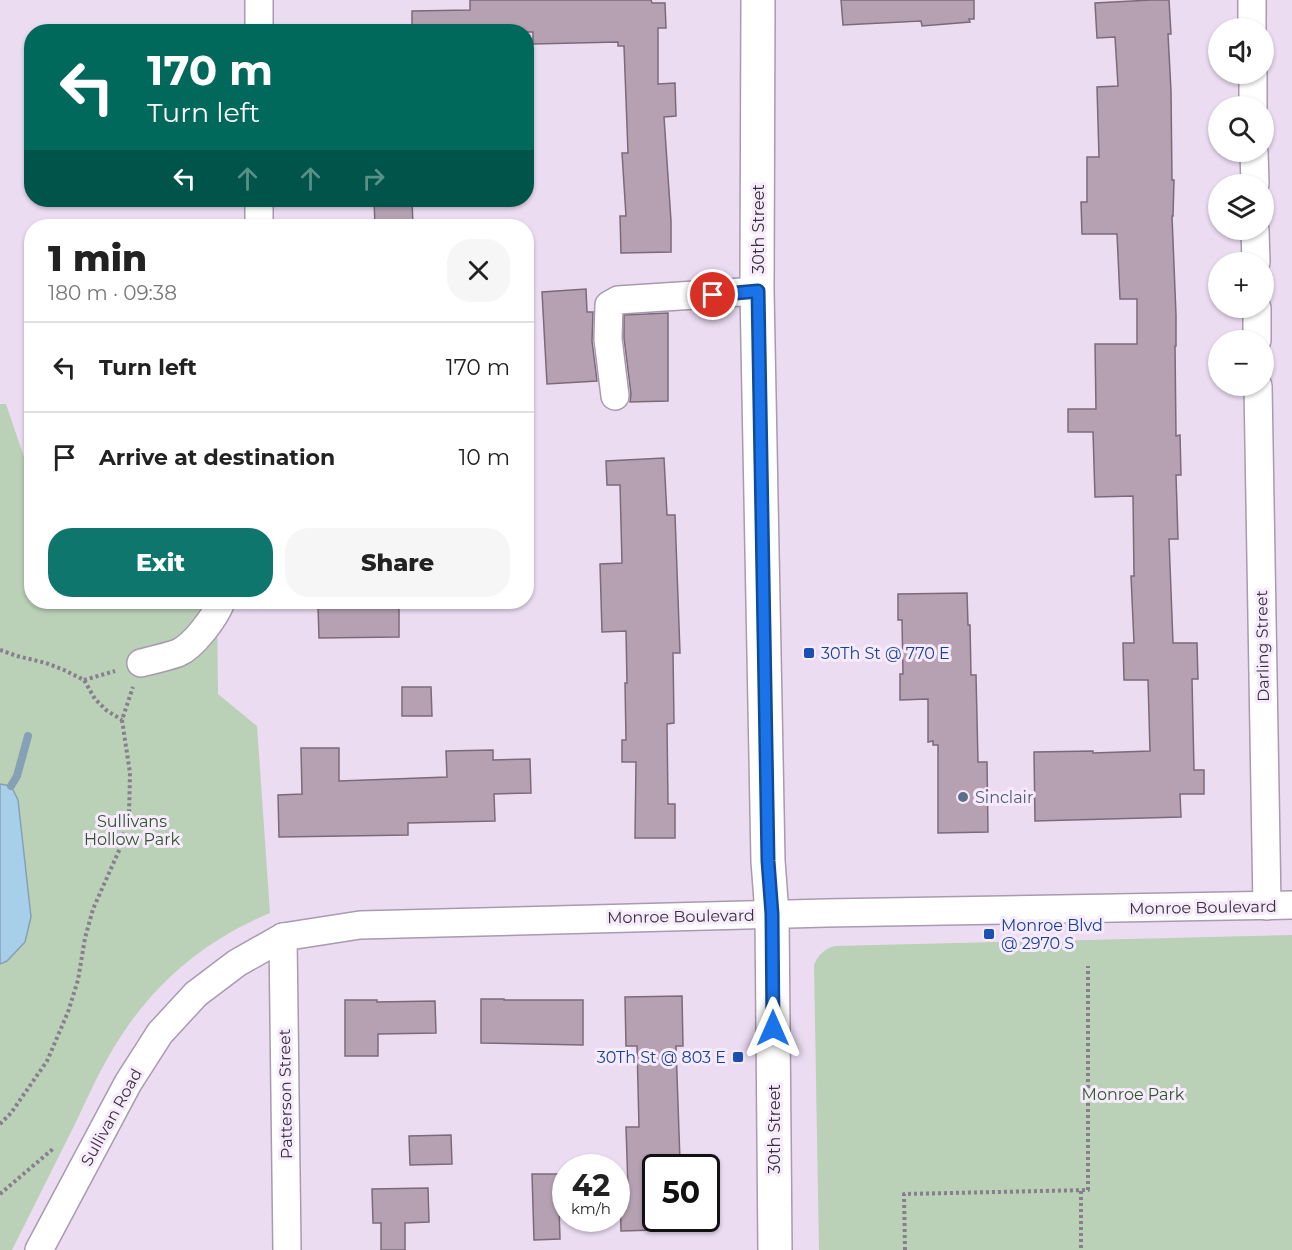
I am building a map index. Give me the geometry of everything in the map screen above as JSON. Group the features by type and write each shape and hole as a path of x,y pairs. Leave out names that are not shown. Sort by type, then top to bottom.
{"main road":[{"name":"30th Street","path":"758,0 758,291 768,850 772,914 775,1250"}],"street":[{"path":"259,0 259,24"},
{"path":"1252,0 1252,18"},
{"path":"615,396 608,339 609,304 618,300 758,291"},
{"name":"Darling Street","path":"1258,396 1279,906"},
{"path":"141,663 181,652 203,631 218,609"},
{"name":"Monroe Boulevard","path":"196,994 237,963 283,937 360,925 772,914 1279,906"},
{"name":"Patterson Street","path":"283,937 287,1250"},
{"name":"Sullivan Road","path":"39,1250 128,1083 160,1033 196,994"}],"path":[{"path":"0,650 46,663 84,680 95,699 106,710 122,720"},
{"path":"84,680 141,663"},
{"path":"0,1124 16,1106 47,1061 64,1022 78,980 85,938 93,909 121,846 129,816 130,773 122,720 141,663"},
{"path":"905,1250 904,1194 1088,1190 1088,966"},
{"path":"0,1194 54,1148"},
{"path":"1081,1191 1081,1250"}],"green space":[{"name":"Sullivans Hollow Park","path":"0,404 6,404 24,457 24,609 217,609 218,694 257,726 270,913 221,938 199,953 159,988 141,1008 110,1054 12,1250 0,1250"},
{"name":"Monroe Park","path":"1292,935 1292,1250 819,1250 814,965 825,951 835,946"}],"water":[{"path":"0,784 11,786 18,800 31,917 25,942 7,961 0,964"}],"building":[{"path":"470,0 651,0 652,3 665,3 666,28 658,28 658,84 675,83 676,116 664,117 671,252 621,253 620,216 626,216 622,153 628,153 624,46 618,46 618,42 534,44 534,24 412,24 412,11 470,10"},
{"path":"841,0 974,0 974,19 969,19 970,22 922,26 921,21 843,25"},
{"path":"1169,0 1171,34 1168,34 1172,180 1174,180 1172,216 1176,315 1176,436 1180,435 1181,475 1176,475 1178,539 1169,539 1173,643 1197,643 1198,679 1192,679 1194,770 1204,770 1204,794 1180,794 1181,817 1035,821 1034,752 1150,751 1148,680 1124,680 1123,643 1134,643 1131,576 1134,576 1133,496 1095,497 1093,432 1068,432 1068,409 1096,409 1095,344 1137,344 1137,299 1120,299 1117,234 1082,234 1081,202 1087,202 1087,157 1099,157 1097,87 1118,86 1115,37 1097,38 1095,3"},
{"path":"374,207 412,207 413,219 375,219"},
{"path":"586,289 587,312 593,312 592,341 597,381 547,384 542,292"},
{"path":"668,313 668,401 630,402 624,315"},
{"path":"664,458 667,515 675,515 680,653 673,653 674,723 667,724 668,804 675,804 675,838 635,838 636,762 622,762 622,740 626,740 626,631 602,632 600,564 622,563 620,485 607,485 606,461"},
{"path":"967,593 971,675 976,675 978,762 987,762 988,832 938,833 938,745 933,745 933,741 928,742 928,699 900,700 900,674 903,674 902,620 898,620 898,594"},
{"path":"318,609 399,609 399,637 319,638"},
{"path":"402,687 431,687 432,716 402,716"},
{"path":"301,748 339,748 339,781 447,777 446,751 493,750 493,760 530,759 531,793 494,794 495,821 408,823 408,835 279,837 278,795 302,794"},
{"path":"682,996 683,1046 676,1046 680,1154 642,1154 642,1230 630,1231 630,1154 627,1154 626,1127 639,1127 637,1046 626,1046 625,997"},
{"path":"481,999 583,1000 583,1045 481,1043"},
{"path":"345,1000 435,1001 436,1033 378,1034 378,1056 345,1056"},
{"path":"451,1135 452,1164 410,1165 409,1136"},
{"path":"532,1174 552,1174 552,1232 560,1232 560,1239 534,1240"},
{"path":"428,1188 429,1222 405,1223 405,1250 381,1250 381,1223 373,1223 372,1189"}],"waterway":[{"path":"11,786 17,776 28,736"}],"place":[{"name":"30Th St @ 770 E","path":"809,653"},
{"name":"Sinclair","path":"963,797"},
{"name":"Monroe Blvd @ 2970 S","path":"989,934"},
{"name":"30Th St @ 803 E","path":"738,1057"}],"route":[{"path":"713,295 758,291 773,1028"}]}
